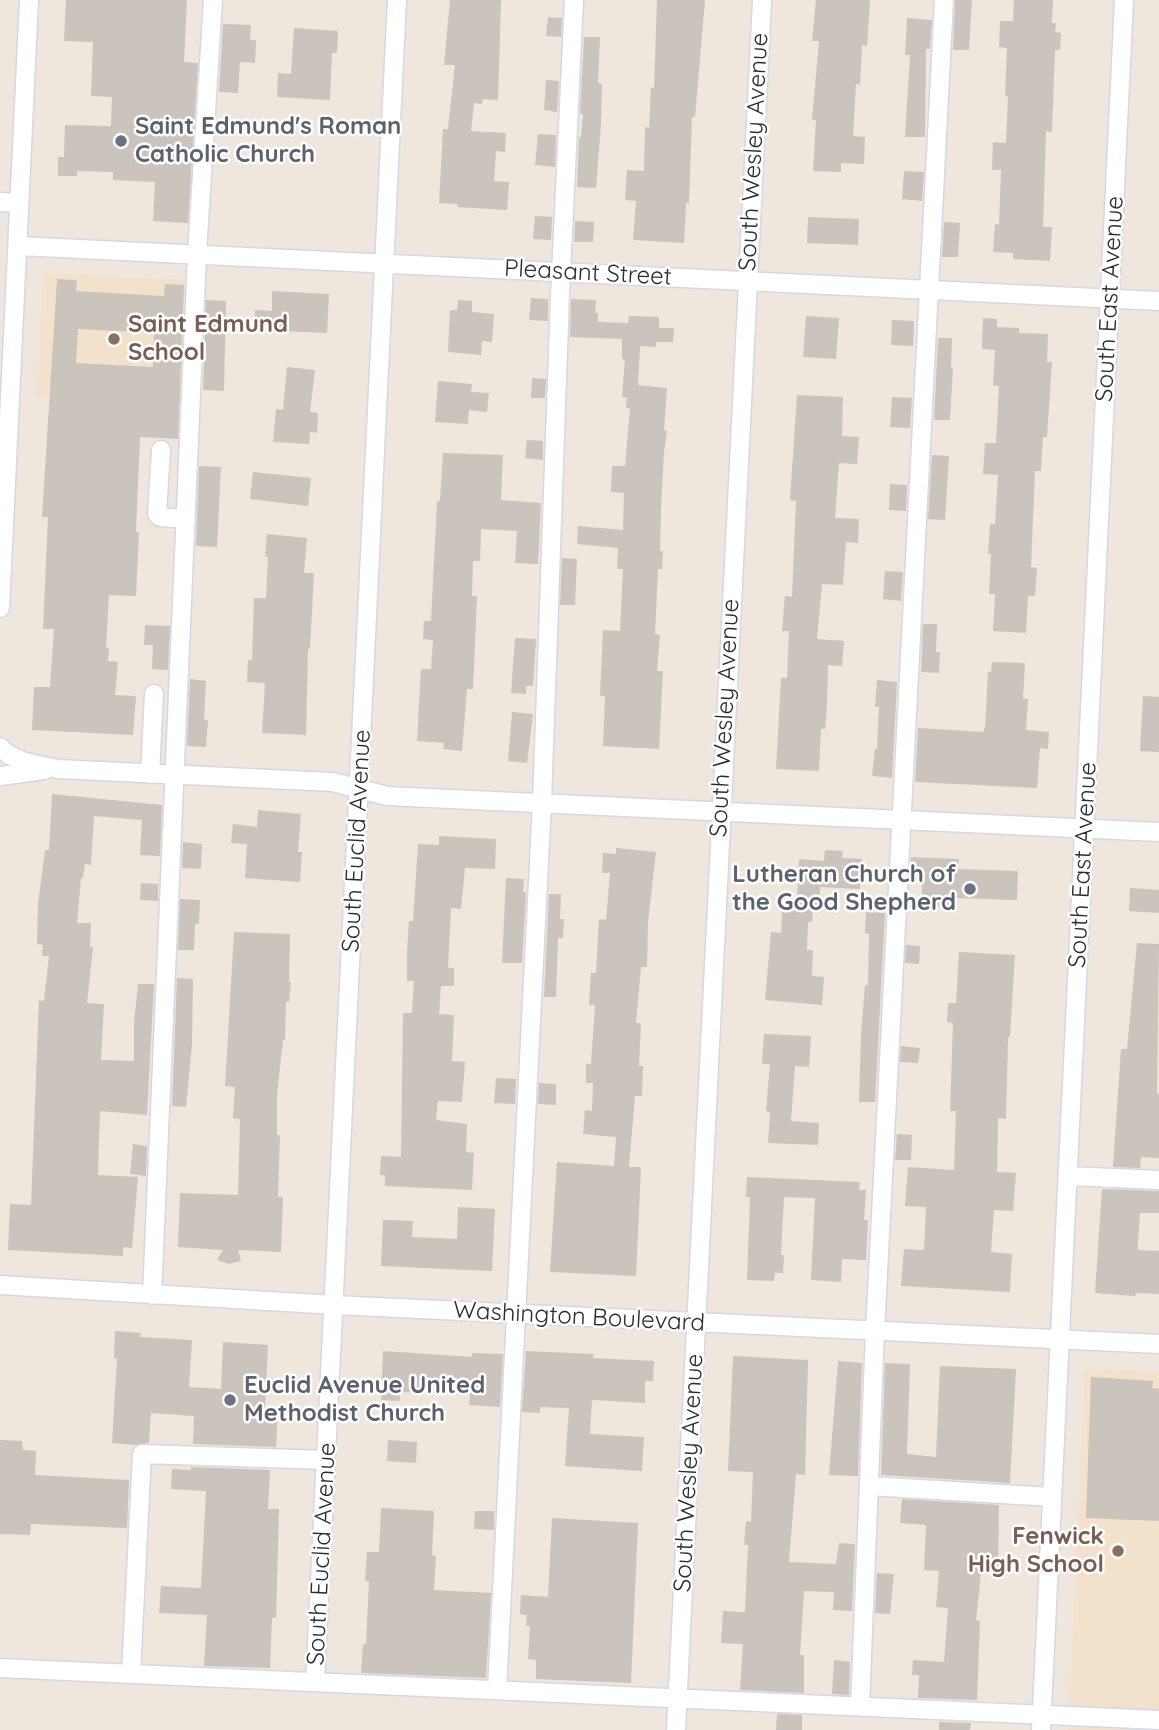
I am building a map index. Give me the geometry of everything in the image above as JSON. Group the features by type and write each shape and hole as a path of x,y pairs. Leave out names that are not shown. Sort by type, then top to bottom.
{"street":[{"path":"0,608 29,0"},
{"path":"152,1295 197,254 213,0"},
{"name":"South Euclid Avenue","path":"315,1682 397,0"},
{"path":"497,1690 542,803 561,272 574,0"},
{"name":"South Wesley Avenue","path":"676,1730 762,0"},
{"path":"860,1706 875,1331 944,0"},
{"name":"South East Avenue","path":"1042,1722 1124,0"},
{"path":"0,202 19,203"},
{"name":"Pleasant Street","path":"18,246 1159,301"},
{"path":"161,450 157,514 160,517 186,519"},
{"path":"150,774 154,694"},
{"path":"0,747 9,755 25,762 58,769 333,782 387,796 1159,832"},
{"path":"0,776 58,769"},
{"path":"1068,1176 1159,1180"},
{"name":"Washington Boulevard","path":"0,1285 335,1305 1159,1344"},
{"path":"131,1674 142,1454 326,1460"},
{"path":"869,1486 1052,1497"},
{"path":"0,1668 860,1706 1042,1722 1159,1720"}],"shaded area":[{"name":"Saint Edmund School","path":"43,273 190,280 185,404 37,398"},
{"name":"Fenwick High School","path":"1085,1369 1159,1372 1159,1730 1068,1730"}],"building":[{"path":"66,0 187,0 184,62 198,63 188,223 153,221 155,182 113,180 113,172 77,171 77,176 58,176 58,157 64,157 65,125 111,126 112,97 91,96 93,42 64,41"},
{"path":"450,0 501,0 498,100 483,99 482,104 474,103 471,131 506,133 505,152 496,151 494,181 509,182 507,210 457,207 458,204 439,203 443,129 448,129 455,65 444,65"},
{"path":"657,0 705,0 695,117 692,117 689,203 686,203 684,243 633,240 636,201 625,200 627,170 644,171 645,127 649,128 651,88 654,88"},
{"path":"816,0 870,0 867,46 862,45 860,85 856,84 853,136 865,137 864,164 841,163 841,172 813,171 816,120 812,120 819,41 812,41"},
{"path":"955,0 972,0 969,50 953,50"},
{"path":"1014,0 1053,0 1052,23 1056,23 1055,32 1061,33 1060,50 1055,50 1052,132 1046,131 1043,227 1052,227 1050,261 1013,259 1013,253 993,252 995,224 999,225 1001,170 992,170 993,142 1006,143 1008,96 1005,96 1007,48 999,47 1000,21 1013,21"},
{"path":"548,17 562,18 561,37 546,36"},
{"path":"907,18 932,20 930,49 926,49 925,137 905,137 910,55 905,55"},
{"path":"223,24 251,25 250,40 256,40 255,63 240,62 238,93 219,92"},
{"path":"294,28 338,31 337,53 332,53 330,100 277,97 278,73 291,74"},
{"path":"584,37 600,37 598,83 602,84 601,124 596,188 577,187 579,137 583,114 580,114"},
{"path":"546,80 559,81 557,112 544,110"},
{"path":"538,134 556,135 555,167 535,165"},
{"path":"904,171 924,172 922,201 902,199"},
{"path":"535,216 552,217 551,240 533,239"},
{"path":"808,217 859,219 858,245 807,243"},
{"path":"575,221 594,222 593,242 574,242"},
{"path":"944,222 960,223 958,257 942,257"},
{"path":"57,279 77,280 76,291 164,296 165,284 184,285 178,439 140,437 136,596 109,595 106,648 109,648 108,661 118,662 115,695 136,696 133,735 32,730 34,687 50,687 54,629 43,629 48,517 42,517","holes":["78,329 154,333 153,367 76,363"]},
{"path":"272,291 329,294 327,333 254,330 255,310 272,311"},
{"path":"531,298 548,299 548,321 529,320"},
{"path":"571,299 596,300 595,313 598,313 598,322 628,323 629,316 659,317 659,328 674,328 673,342 656,342 656,347 640,346 638,385 667,388 664,430 667,431 661,509 660,551 663,551 662,569 658,569 655,634 660,635 657,671 663,671 659,749 603,746 605,696 600,696 603,630 620,631 623,569 617,569 618,548 577,544 578,526 623,530 624,493 611,492 612,466 625,466 630,408 626,408 627,398 622,397 625,359 622,359 622,339 570,337"},
{"path":"206,300 226,301 224,391 203,390"},
{"path":"458,300 472,301 472,312 494,314 492,342 482,341 481,355 448,352 450,310 457,310"},
{"path":"806,316 839,318 836,359 803,357"},
{"path":"983,318 997,319 997,327 1019,328 1019,333 1048,334 1047,362 1052,362 1047,437 1043,437 1041,471 1035,471 1031,567 1037,568 1035,596 1028,596 1026,633 993,631 995,594 989,594 991,554 988,554 990,524 995,524 998,475 983,474 985,443 996,443 999,386 993,385 995,350 982,349"},
{"path":"892,320 914,321 913,346 891,345"},
{"path":"938,338 952,338 950,420 934,420"},
{"path":"287,367 315,370 310,412 318,413 317,433 310,432 309,444 273,442 276,409 283,410"},
{"path":"532,378 546,379 545,398 531,398"},
{"path":"438,381 472,384 471,392 489,393 487,412 469,410 468,424 435,422"},
{"path":"797,395 843,397 842,436 859,437 857,464 839,463 835,518 859,519 858,543 846,542 843,585 822,584 817,639 844,641 842,666 828,665 827,707 825,729 821,729 819,771 776,769 781,678 787,678 789,631 782,631 785,596 792,597 796,501 790,500"},
{"path":"892,397 912,398 910,428 890,427"},
{"path":"527,440 543,441 543,460 525,458"},
{"path":"443,453 503,455 501,500 541,503 538,564 515,563 517,531 481,529 480,561 473,561 472,596 477,596 473,689 467,689 462,751 443,749 444,743 417,741 421,669 431,669 433,640 423,639 424,621 431,621 437,501 440,501"},
{"path":"932,455 949,456 945,520 928,519"},
{"path":"199,466 221,467 217,547 196,546"},
{"path":"253,472 311,478 308,506 250,499"},
{"path":"890,484 907,485 906,511 889,510"},
{"path":"267,534 307,538 304,573 314,573 308,649 306,735 262,733 265,683 247,682 248,660 252,660 254,598 266,598"},
{"path":"562,558 577,559 575,605 560,605"},
{"path":"885,571 903,572 901,601 883,599"},
{"path":"923,624 937,624 936,652 940,652 939,673 921,672"},
{"path":"145,625 170,626 168,670 152,669 153,645 144,645"},
{"path":"515,638 536,639 533,686 526,686 526,694 511,693"},
{"path":"992,662 1025,663 1023,699 1028,699 1026,730 1049,732 1048,749 1040,748 1037,788 915,782 918,728 983,732 988,672 991,672"},
{"path":"190,679 206,681 206,747 187,746"},
{"path":"877,680 897,682 892,778 872,776 877,749"},
{"path":"1143,696 1159,697 1159,752 1140,751"},
{"path":"512,712 533,714 527,763 508,761"},
{"path":"52,794 162,805 160,856 140,855 142,820 94,816 91,865 85,864 81,878 77,923 91,923 90,947 93,947 87,1003 104,1004 101,1060 134,1061 138,984 154,984 147,1115 100,1111 98,1175 138,1177 132,1248 123,1247 123,1256 8,1250 10,1204 31,1205 39,1000 44,1001 49,956 42,956 43,945 37,944 38,904 45,850 49,850"},
{"path":"258,810 301,814 298,852 302,852 300,882 245,878 247,844 231,843 233,824 257,827"},
{"path":"439,836 496,839 495,869 465,868 461,909 451,908 448,968 454,968 454,986 441,986 439,1014 454,1015 452,1061 465,1062 462,1102 438,1101 436,1120 467,1124 466,1152 474,1153 472,1190 385,1186 385,1175 380,1175 381,1156 401,1157 403,1013 412,1013 414,981 407,981 407,952 409,921 413,921 418,844 439,845"},
{"path":"183,842 202,844 201,869 182,868"},
{"path":"616,848 656,852 648,922 647,967 641,967 636,1023 641,1023 639,1066 643,1066 642,1096 635,1096 629,1167 641,1167 636,1276 550,1272 557,1162 614,1166 616,1137 583,1134 585,1110 592,1111 593,1083 586,1083 586,1064 591,1064 595,1005 589,1005 591,973 596,973 599,919 606,920 610,873 602,873 603,853 616,854"},
{"path":"825,850 843,851 842,858 862,859 860,889 820,887 820,905 813,905 812,922 808,922 807,950 813,950 812,976 824,977 822,1005 765,1000 771,932 781,933 783,899 797,900 799,859 824,861"},
{"name":"Lutheran Church of the Good Shepherd","path":"911,857 959,859 958,869 1018,871 1017,900 957,898 957,907 930,906 931,898 922,898 922,880 910,880"},
{"path":"506,878 524,879 523,892 526,892 522,963 502,963"},
{"path":"141,883 158,884 158,901 140,900"},
{"path":"1130,888 1159,890 1159,913 1129,911"},
{"path":"549,894 561,894 560,919 564,919 563,938 558,938 556,997 544,997"},
{"path":"180,899 200,900 199,924 195,924 194,950 178,950"},
{"path":"866,912 885,913 875,1102 859,1102 861,1035 865,985 868,986 869,934 865,933"},
{"path":"234,932 290,934 291,982 289,1002 286,1002 285,1040 277,1095 277,1135 280,1135 278,1197 283,1197 281,1252 238,1250 241,1261 229,1264 217,1260 223,1250 178,1247 180,1193 238,1195 240,1119 233,1118 235,1087 225,1086"},
{"path":"1137,943 1159,944 1159,1158 1141,1157 1140,1168 1113,1167 1121,1049 1127,1049"},
{"path":"906,945 920,946 919,964 905,963"},
{"path":"959,952 1015,955 1008,1037 1006,1119 998,1118 997,1172 1016,1173 1013,1211 994,1210 991,1252 1012,1254 1010,1292 901,1286 904,1249 924,1250 926,1207 905,1206 908,1167 954,1170 956,1111 950,1111 953,1023 947,1022 948,1003 956,1003"},
{"path":"177,978 193,979 192,1045 186,1107 172,1106"},
{"path":"764,1034 811,1036 809,1067 795,1066 791,1121 819,1123 818,1145 768,1143 770,1112 766,1111 770,1064 762,1064"},
{"path":"901,1046 920,1048 918,1063 900,1062"},
{"path":"496,1078 516,1079 515,1104 494,1103"},
{"path":"539,1083 556,1084 556,1105 538,1104"},
{"path":"897,1134 912,1135 911,1160 895,1160"},
{"path":"133,1144 147,1146 146,1176 130,1174"},
{"path":"747,1177 860,1182 859,1190 866,1190 866,1260 842,1259 841,1282 811,1280 815,1198 784,1197 781,1255 784,1255 783,1273 775,1273 774,1281 747,1280 750,1197 746,1197"},
{"path":"1102,1189 1159,1191 1159,1213 1140,1213 1138,1250 1159,1251 1159,1294 1136,1293 1135,1296 1095,1293"},
{"path":"458,1207 495,1209 492,1271 381,1266 383,1220 413,1221 412,1237 457,1239"},
{"path":"115,1331 141,1333 140,1337 192,1340 189,1387 221,1389 223,1342 268,1345 265,1410 278,1411 276,1447 193,1444 194,1416 151,1413 149,1443 112,1443 117,1359 114,1358"},
{"path":"383,1351 472,1357 472,1353 503,1354 500,1407 469,1405 470,1394 400,1392 400,1401 381,1400"},
{"path":"526,1351 594,1354 593,1358 654,1361 653,1381 645,1381 645,1403 592,1400 590,1434 644,1437 642,1471 565,1466 569,1408 540,1407 540,1413 522,1412"},
{"path":"733,1356 808,1360 805,1475 796,1474 789,1562 836,1564 839,1543 855,1544 852,1611 833,1610 834,1592 804,1591 800,1655 804,1655 804,1693 740,1690 743,1644 721,1643 723,1611 745,1612 748,1545 744,1545 746,1521 751,1522 753,1472 728,1471"},
{"path":"838,1361 862,1363 858,1476 829,1475"},
{"path":"885,1363 910,1364 907,1454 936,1457 940,1366 1016,1369 1010,1483 881,1475"},
{"name":"Fenwick High School","path":"1091,1377 1153,1381 1152,1388 1159,1389 1159,1521 1086,1518"},
{"path":"0,1440 22,1441 23,1450 36,1451 35,1475 129,1480 127,1528 31,1524 30,1535 0,1534"},
{"path":"388,1440 417,1442 416,1463 387,1461"},
{"path":"191,1467 270,1470 268,1509 279,1509 276,1618 272,1618 270,1668 204,1666 207,1615 159,1613 161,1586 201,1588 206,1491 171,1489 172,1469 191,1470"},
{"path":"902,1499 999,1505 998,1574 981,1573 976,1620 980,1621 977,1700 918,1698 919,1675 912,1675 913,1660 944,1662 948,1608 936,1607 939,1571 924,1570 926,1525 900,1523"},
{"path":"381,1508 434,1511 434,1590 491,1593 486,1678 361,1673 363,1644 366,1644 369,1581 365,1581 367,1552 379,1552"},
{"path":"475,1511 494,1511 494,1530 474,1529"},
{"path":"552,1518 638,1523 631,1683 536,1679 536,1660 528,1659 530,1626 526,1626 527,1615 520,1614 521,1595 548,1597"},
{"path":"877,1573 894,1574 890,1614 875,1613"},
{"path":"834,1660 850,1662 849,1695 832,1694"},
{"path":"777,1714 802,1715 802,1730 776,1730"},
{"path":"939,1722 971,1723 970,1730 939,1730"}],"place":[{"name":"Saint Edmund's Roman Catholic Church","path":"121,141"},
{"name":"Saint Edmund School","path":"114,339"},
{"name":"Lutheran Church of the Good Shepherd","path":"970,889"},
{"name":"Euclid Avenue United Methodist Church","path":"230,1400"},
{"name":"Fenwick High School","path":"1118,1551"}]}
